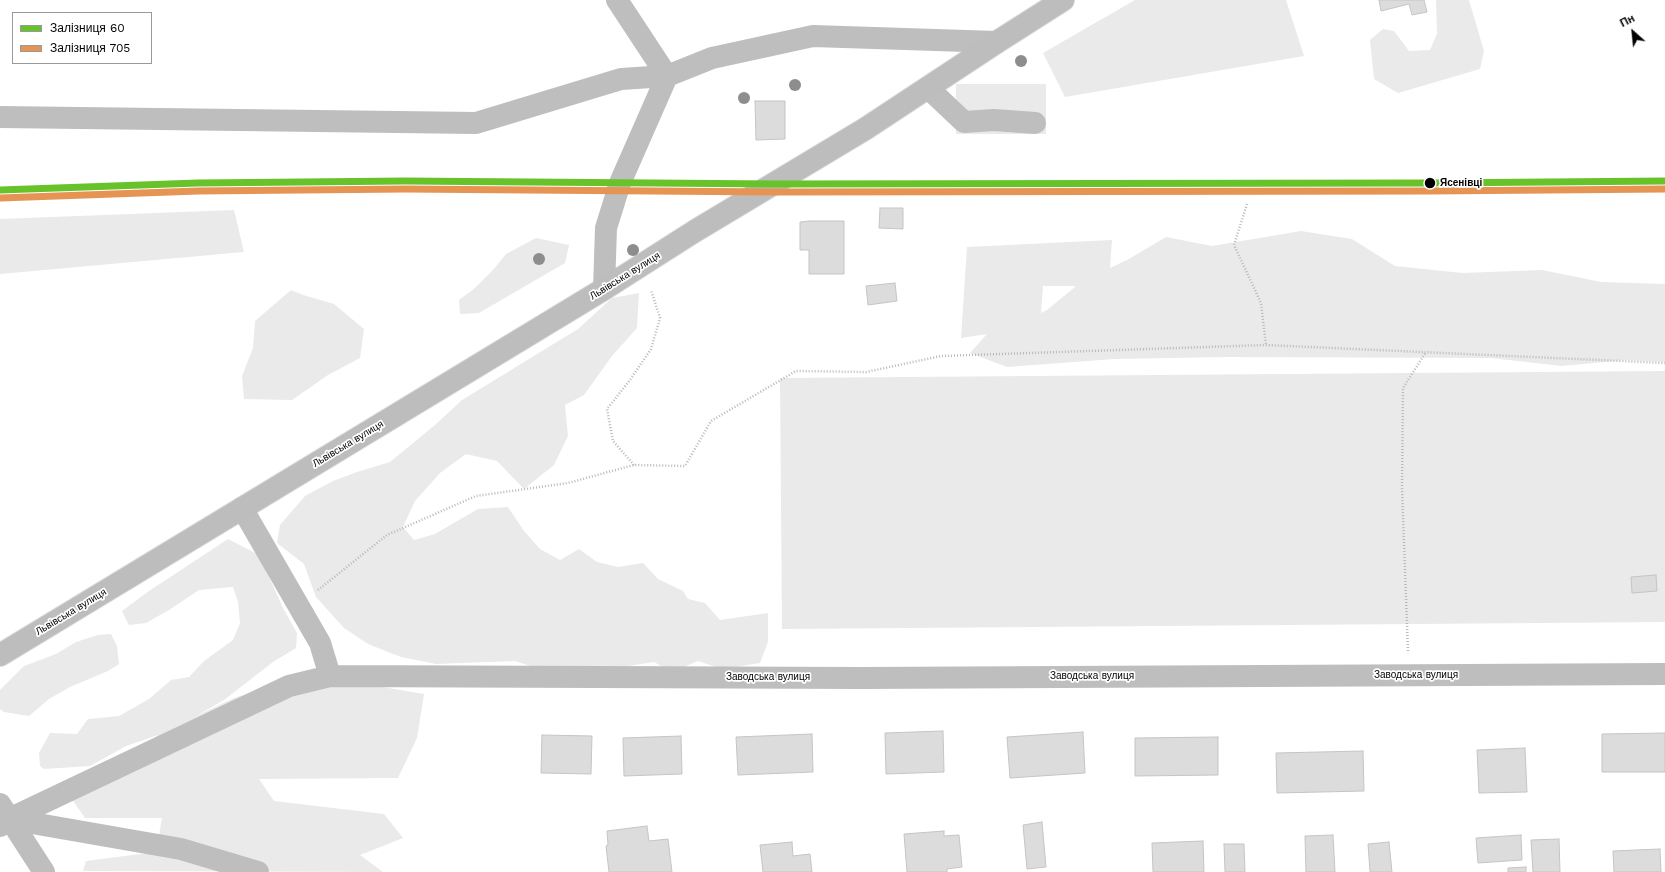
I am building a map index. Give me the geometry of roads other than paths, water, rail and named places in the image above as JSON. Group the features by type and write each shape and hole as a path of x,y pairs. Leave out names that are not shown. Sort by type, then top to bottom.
{"highway":[{"name":"Львівська вулиця","path":"0,655 637,269 695,231 866,129 997,42 1064,0"}],"street":[{"path":"617,0 667,76"},
{"path":"0,117 476,124 620,79 667,76 712,58 813,36 997,42"},
{"path":"604,289 606,228 620,183 667,76"},
{"path":"928,88 964,122 994,120 1035,123"},
{"path":"242,508 320,643 330,676"},
{"name":"Заводська вулиця","path":"3,816 289,686 330,676 861,678 1665,674"},
{"path":"3,816 44,872"},
{"path":"3,816 181,849 258,872"}],"rail line":[{"name":"60","path":"0,190 198,183 405,181 775,184 1430,183 1665,181"},
{"name":"705","path":"0,198 198,191 405,189 775,192 1430,191 1665,189"}],"place":[{"name":"Ясенівці","path":"1430,183"}]}
